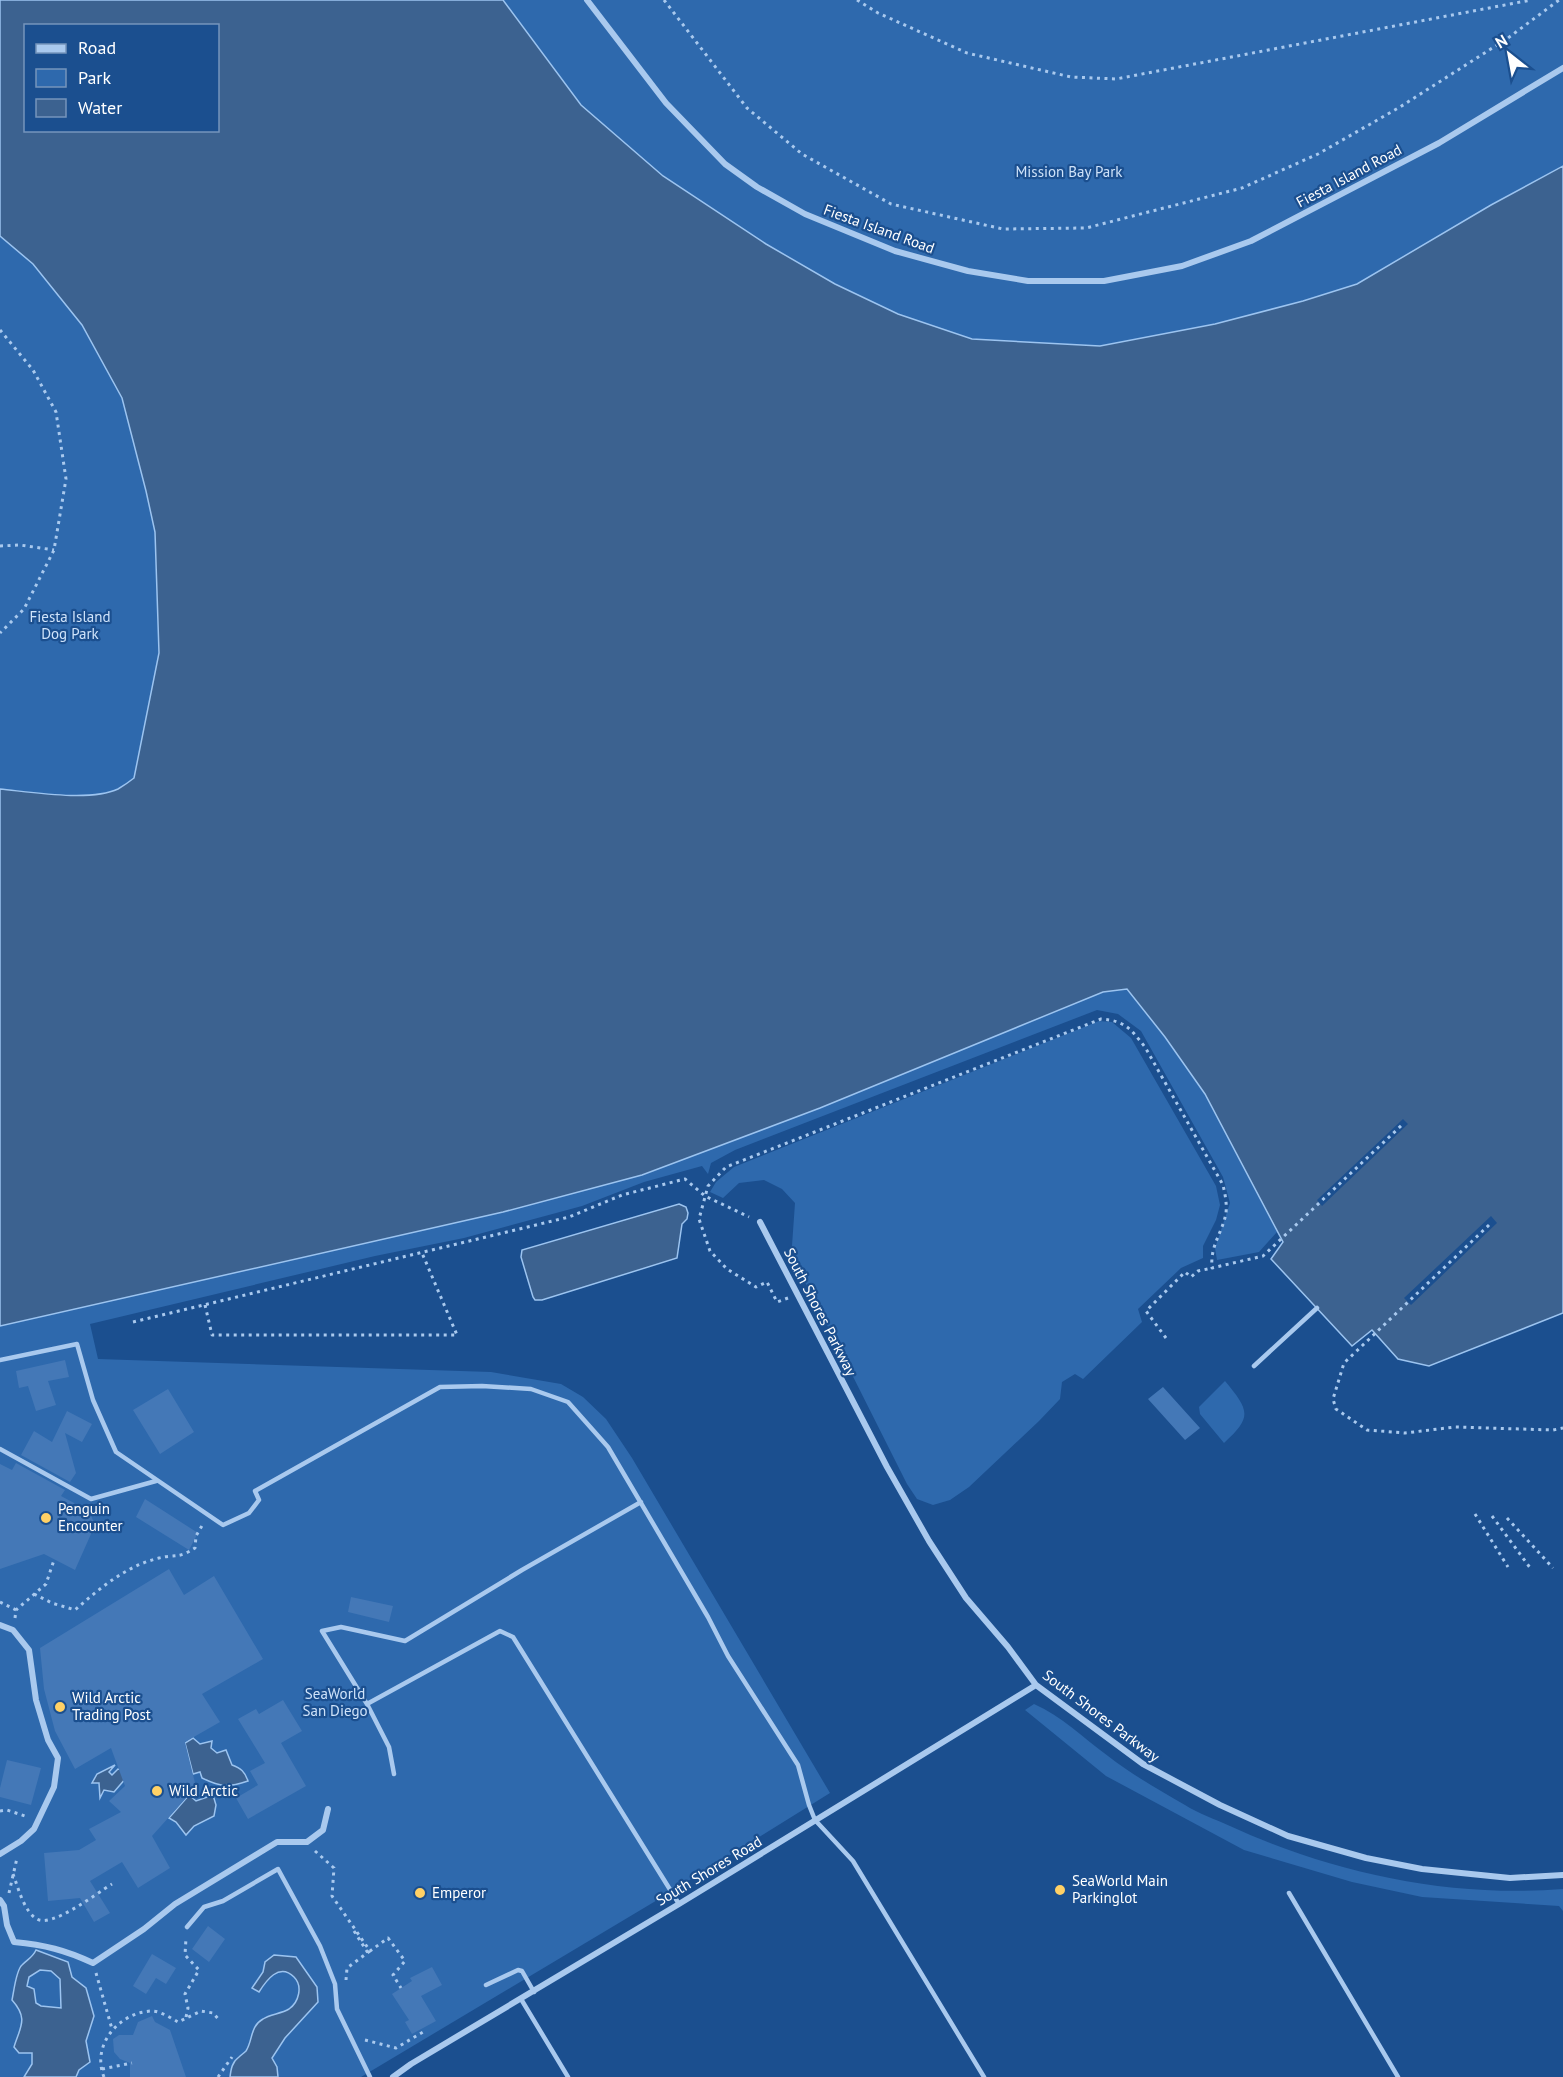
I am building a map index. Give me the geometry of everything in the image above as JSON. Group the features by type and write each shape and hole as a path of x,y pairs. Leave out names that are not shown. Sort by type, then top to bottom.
{"street":[{"name":"Fiesta Island Road","path":"586,0 666,103 725,164 757,187 805,214 895,251 968,271 1028,281 1104,281 1182,266 1251,241 1439,143 1563,68"},
{"name":"South Shores Parkway","path":"760,1222 887,1467 929,1541 966,1598 1008,1647 1036,1685 1143,1764 1220,1805 1288,1836 1366,1858 1422,1869 1510,1878 1563,1875"},
{"path":"0,1625 13,1630 29,1650 36,1700 48,1740 58,1758 54,1787 34,1829 21,1841 0,1854"},
{"name":"South Shores Road","path":"393,2077 1036,1685"},
{"path":"2,1903 14,1942 68,1951 93,1964 144,1929 175,1904 277,1842 307,1842 323,1830 328,1809"}],"lane":[{"path":"1254,1366 1317,1308"},
{"path":"0,1360 77,1344 93,1400 116,1452 223,1525 249,1513 259,1500 255,1491 440,1387 531,1389 568,1402 608,1447 708,1617 728,1656 798,1765 815,1820 853,1860 984,2077"},
{"path":"0,1449 91,1499 156,1481"},
{"path":"394,1774 389,1746 367,1704 322,1630 341,1627 405,1641 641,1502"},
{"path":"367,1704 500,1631 513,1637 679,1904"},
{"path":"187,1927 204,1907 223,1901 278,1869 320,1946 334,1984 337,2009 370,2077"},
{"path":"1289,1893 1398,2077"},
{"path":"486,1985 518,1970 522,1971 534,1992"},
{"path":"521,1999 568,2077"}],"path":[{"path":"664,0 747,108 802,154 891,204 1003,229 1086,228 1242,188 1318,154 1400,107 1508,38 1559,0"},
{"path":"857,0 878,13 968,53 1071,77 1116,80 1531,0"},
{"path":"0,330 33,370 56,412 66,479 54,550 24,609 0,633"},
{"path":"0,546 20,545 54,550"},
{"path":"797,1294 777,1302 767,1282 756,1287 727,1269 710,1251 699,1219 708,1186 726,1167 1101,1019 1117,1020 1132,1030 1145,1047 1223,1185 1226,1212 1211,1256 1212,1268"},
{"path":"1166,1338 1146,1311 1185,1272 1191,1277 1198,1271 1263,1256 1403,1124"},
{"path":"133,1322 569,1217 622,1196 685,1179 705,1196 760,1222"},
{"path":"1489,1225 1344,1363 1333,1399 1336,1409 1367,1430 1405,1433 1455,1427 1553,1430 1563,1428"},
{"path":"205,1305 212,1335 457,1335 422,1253"},
{"path":"1475,1514 1508,1567"},
{"path":"34,1594 52,1603 75,1610 95,1592 128,1569 159,1558 183,1555 195,1548 196,1536 209,1515"},
{"path":"1492,1516 1531,1569"},
{"path":"1507,1518 1553,1568"},
{"path":"13,1630 16,1610 46,1584 54,1560"},
{"path":"0,1602 16,1610"},
{"path":"0,1811 7,1810 39,1818"},
{"path":"2,1903 13,1874 21,1841"},
{"path":"307,1842 334,1868 332,1896 369,1952"},
{"path":"13,1874 27,1908 36,1919 45,1922 57,1918 112,1884"},
{"path":"185,2019 188,2008 184,1994 199,1970 185,1955 187,1927"},
{"path":"345,1986 347,1968 388,1938 405,1961 393,1975 401,1988"},
{"path":"93,1964 112,2029"},
{"path":"104,2077 101,2069 102,2046 112,2029 133,2014 154,2010 178,2022 191,2014 201,2012 213,2013 220,2021"},
{"path":"363,2039 396,2048 423,2032 421,2029"},
{"path":"218,2077 232,2056"},
{"path":"101,2069 132,2063"}],"green space":[{"name":"Mission Bay Park","path":"503,0 1563,0 1563,166 1491,205 1357,284 1303,301 1215,324 1100,346 972,339 898,314 835,284 766,244 663,176 581,105"},
{"name":"Fiesta Island Dog Park","path":"0,236 33,264 82,325 122,398 155,532 159,653 134,778 118,789 106,793 77,796 0,789"},
{"name":"SeaWorld San Diego","path":"1127,989 1165,1037 1205,1094 1277,1232 1259,1252 1217,1260 1215,1248 1230,1203 1223,1177 1141,1031 1118,1014 1097,1010 735,1150 711,1163 708,1174 702,1166 644,1182 582,1206 464,1238 375,1256 90,1324 98,1359 491,1372 561,1384 583,1397 606,1419 632,1458 830,1793 664,1896 361,2077 0,2077 0,1326 503,1212 642,1175 820,1108 1103,992"},
{"path":"1099,1021 1112,1022 1131,1038 1216,1186 1220,1205 1216,1220 1203,1246 1203,1258 1181,1268 1138,1309 1142,1322 1083,1379 1075,1374 1062,1382 1060,1399 969,1487 950,1500 933,1505 917,1499 907,1484 809,1289 791,1260 795,1203 782,1189 764,1180 739,1183 723,1198 710,1192 716,1182 734,1167"},
{"path":"1225,1381 1239,1399 1244,1413 1240,1426 1224,1443 1200,1414 1199,1407"},
{"path":"1034,1704 1054,1715 1117,1763 1165,1794 1201,1814 1269,1843 1351,1869 1435,1885 1477,1890 1563,1889 1563,1911 1559,1906 1422,1897 1352,1882 1244,1850 1106,1776 1025,1710"}],"water":[{"path":"0,0 503,0 581,105 663,176 766,244 835,284 898,314 972,339 1100,346 1215,324 1303,301 1357,284 1491,205 1563,166 1563,1313 1429,1366 1398,1359 1372,1330 1352,1346 1271,1259 1283,1242 1205,1094 1165,1037 1127,989 1103,992 820,1108 642,1175 503,1212 0,1326 0,789 60,795 92,795 118,789 134,778 159,653 155,532 122,398 82,325 33,264 0,236"},
{"path":"679,1204 686,1207 688,1213 687,1219 682,1224 677,1258 542,1300 535,1300 533,1297 521,1257 522,1250"},
{"path":"193,1738 200,1744 212,1741 211,1748 217,1753 226,1750 232,1765 246,1775 248,1781 224,1786 202,1778 200,1772 193,1774 185,1743"},
{"path":"115,1765 109,1772 112,1775 118,1769 124,1770 126,1778 114,1792 104,1790 100,1798 99,1783 92,1783 97,1774"},
{"path":"189,1795 196,1801 213,1795 216,1805 214,1816 194,1826 186,1835 176,1822 169,1818"},
{"path":"36,1950 68,1962 72,1977 86,1988 94,2016 86,2041 90,2062 79,2070 76,2077 24,2077 32,2064 32,2053 19,2053 14,2047 22,2023 20,2013 12,2000 18,1971","holes":["40,1970 51,1971 60,1979 61,2008 41,2006 36,2003 34,1989 27,1986 29,1977"]},
{"path":"274,1955 296,1957 317,1987 318,2002 285,2038 272,2058 277,2067 278,2077 230,2077 233,2063 246,2051 256,2025 266,2017 289,2009 297,1998 299,1989 297,1981 283,1971 274,1975 259,1992 252,1988 263,1972 265,1962"}],"pier":[{"path":"1403,1119 1408,1124 1322,1206 1317,1200"},
{"path":"1491,1216 1497,1223 1411,1305 1404,1298"}],"building":[{"path":"65,1360 69,1377 48,1381 56,1405 36,1411 28,1386 19,1388 16,1371"},
{"path":"1163,1387 1200,1428 1185,1440 1148,1399"},
{"path":"168,1389 194,1432 160,1454 133,1410"},
{"path":"67,1411 92,1424 82,1442 65,1433 76,1473 70,1482 21,1455 34,1431 52,1442"},
{"name":"Penguin Encounter","path":"16,1463 65,1490 61,1496 89,1511 95,1525 75,1570 44,1554 0,1569 0,1464 12,1470"},
{"path":"145,1499 198,1533 189,1550 136,1517"},
{"path":"169,1569 184,1595 214,1576 263,1659 202,1694 220,1722 185,1742 196,1787 152,1836 170,1868 138,1888 122,1862 90,1881 110,1913 94,1922 80,1898 48,1901 44,1853 79,1850 96,1840 89,1829 121,1812 109,1801 125,1786 111,1748 75,1769 55,1731 44,1689 40,1648"},
{"path":"351,1597 393,1606 389,1622 348,1612"},
{"path":"283,1700 302,1731 281,1743 306,1786 248,1819 236,1798 258,1785 250,1771 265,1763 238,1719 256,1709 259,1714"},
{"path":"7,1760 41,1768 31,1805 0,1797"},
{"path":"208,1926 225,1939 209,1962 192,1949"},
{"path":"152,1954 176,1968 166,1984 156,1978 146,1994 133,1986"},
{"path":"432,1967 442,1985 421,1996 436,2021 412,2034 405,2022 409,2020 392,1994 412,1981 410,1978"},
{"path":"152,2016 155,2022 170,2030 186,2077 130,2077 130,2063 120,2059 114,2052 113,2039 119,2035 133,2035 138,2022"}],"place":[{"name":"Penguin Encounter","path":"46,1518"},
{"name":"Wild Arctic Trading Post","path":"60,1707"},
{"name":"Wild Arctic","path":"157,1791"},
{"name":"SeaWorld Main Parkinglot","path":"1060,1890"},
{"name":"Emperor","path":"420,1893"}]}
